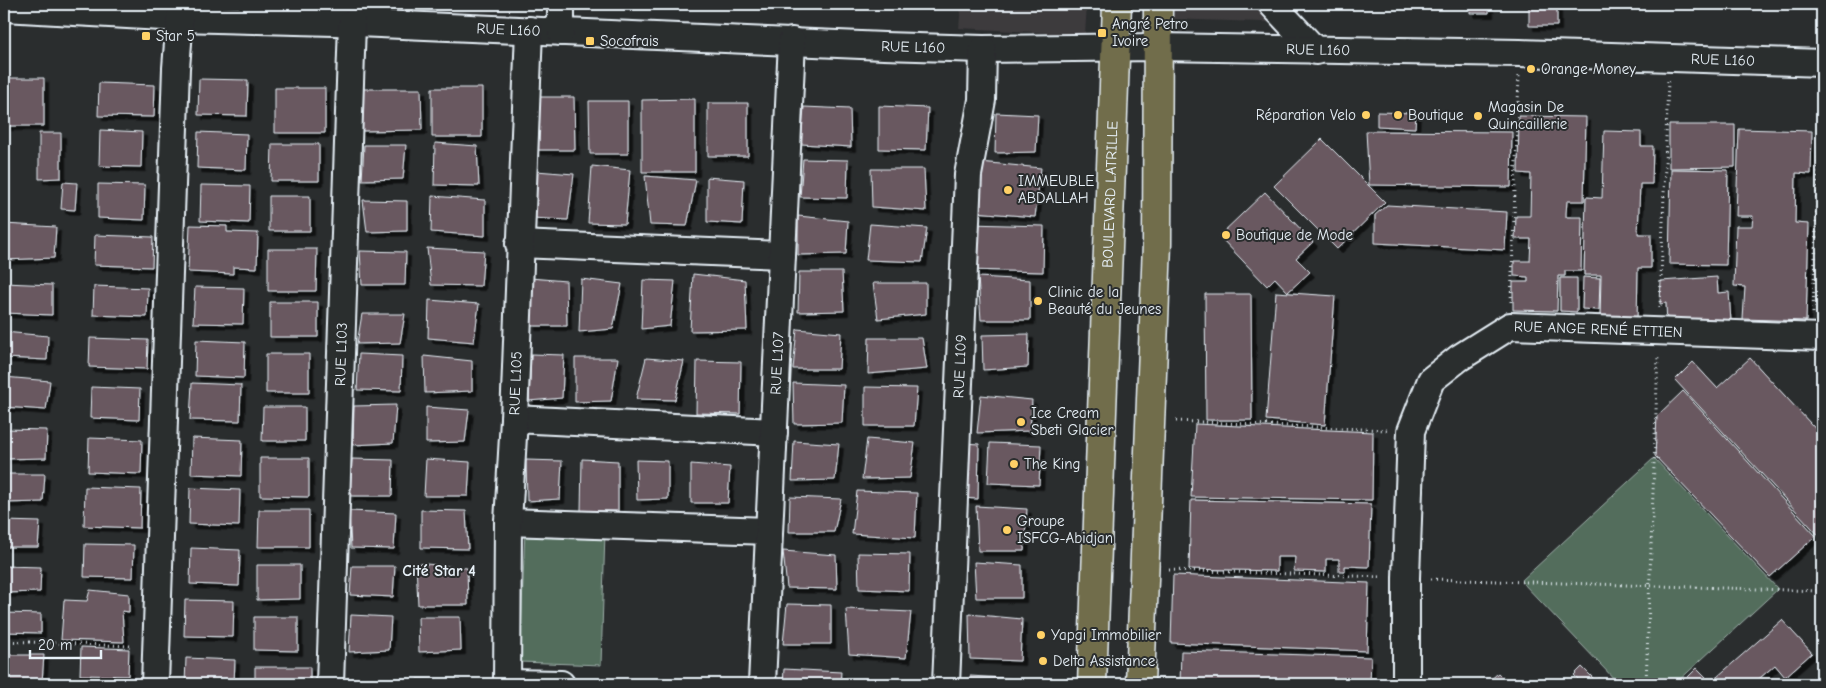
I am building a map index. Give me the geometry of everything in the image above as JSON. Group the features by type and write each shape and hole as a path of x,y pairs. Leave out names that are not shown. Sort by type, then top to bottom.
{"main road":[{"name":"BOULEVARD LATRILLE","path":"1092,684 1118,4"},
{"path":"1140,684 1157,244 1158,4"}],"street":[{"path":"561,4 561,32"},
{"path":"1272,4 1316,51"},
{"name":"RUE L160","path":"4,8 180,18 340,16 561,32 983,49 1117,49 1158,47 1520,53 1822,63"},
{"name":"RUE L103","path":"330,684 340,16"},
{"path":"155,684 176,68 180,18"},
{"name":"RUE L105","path":"508,684 508,522 514,419 529,30"},
{"name":"RUE L107","path":"762,684 792,42"},
{"name":"RUE L109","path":"946,684 968,176 982,100 983,49"},
{"path":"520,244 782,256"},
{"name":"RUE ANGE RENÉ ETTIEN","path":"1406,684 1406,578 1411,431 1431,380 1459,358 1510,326 1817,337"},
{"path":"514,419 774,432"},
{"path":"508,522 769,531"},
{"path":"508,684 562,684"}],"path":[{"path":"1510,326 1520,53"},
{"path":"1646,684 1669,58"},
{"path":"1817,337 1822,63"},
{"path":"1151,420 1411,431"},
{"path":"1144,569 1822,591"},
{"path":"4,641 156,647"}],"shaded area":[{"path":"961,4 1087,4 1085,35 959,28"},
{"path":"1166,4 1290,4 1290,23 1166,19"}],"green space":[{"path":"1654,458 1778,589 1675,684 1619,684 1521,581"},
{"path":"525,529 605,532 601,665 520,662"}],"building":[{"path":"1470,4 1489,4 1489,13 1470,13"},
{"path":"1529,4 1557,4 1557,26 1529,26"},
{"path":"4,78 44,78 44,126 4,126"},
{"path":"199,79 248,80 247,116 198,115"},
{"path":"99,83 155,85 154,117 98,116"},
{"path":"275,88 325,88 325,133 275,133"},
{"path":"432,88 482,88 482,137 432,137"},
{"path":"359,89 421,89 422,130 359,131"},
{"path":"534,97 574,97 575,150 534,150"},
{"path":"695,99 695,172 642,172 642,100"},
{"path":"589,101 628,101 628,154 590,154"},
{"path":"708,103 748,103 748,156 708,156"},
{"path":"879,106 928,108 926,150 879,149"},
{"path":"804,107 850,109 851,147 801,144"},
{"path":"1377,112 1416,113 1415,128 1377,126"},
{"path":"996,113 1038,115 1036,152 995,153"},
{"path":"1519,116 1586,117 1584,201 1567,201 1566,213 1566,217 1582,217 1581,271 1565,271 1565,276 1558,276 1557,311 1513,310 1513,282 1528,282 1528,277 1514,276 1514,261 1530,261 1531,239 1515,239 1516,216 1530,216 1531,174 1518,173"},
{"path":"1669,125 1735,125 1735,167 1669,168"},
{"path":"1739,129 1812,131 1811,174 1796,173 1795,223 1809,224 1806,321 1743,319 1745,287 1734,286 1736,226 1752,226 1753,216 1736,216"},
{"path":"100,130 142,132 141,167 99,166"},
{"path":"1366,131 1512,132 1511,187 1369,185"},
{"path":"1604,131 1641,132 1641,146 1653,146 1652,184 1640,184 1638,234 1651,234 1651,268 1638,268 1637,321 1600,320 1601,275 1584,275 1586,197 1602,198"},
{"path":"198,132 247,134 246,170 197,168"},
{"path":"39,133 61,133 61,178 39,179"},
{"path":"1322,139 1385,202 1337,249 1274,186"},
{"path":"435,143 477,146 479,186 434,185"},
{"path":"272,144 319,144 319,181 271,181"},
{"path":"364,145 406,145 403,179 362,180"},
{"path":"803,159 848,160 847,198 800,197"},
{"name":"IMMEUBLE ABDALLAH","path":"980,162 1041,168 1035,217 975,212"},
{"path":"592,166 630,170 625,224 588,223"},
{"path":"871,169 924,169 926,211 872,207"},
{"path":"1671,169 1728,170 1726,265 1669,264"},
{"path":"536,171 574,174 568,220 532,218"},
{"path":"645,176 696,180 687,226 650,225"},
{"path":"707,177 744,180 742,224 707,222"},
{"path":"63,182 77,183 75,210 61,209"},
{"path":"98,184 145,185 144,220 98,218"},
{"path":"201,185 250,186 249,223 200,221"},
{"path":"1265,192 1313,242 1296,258 1310,272 1288,292 1275,278 1267,286 1219,236"},
{"path":"269,196 310,196 310,231 269,231"},
{"path":"432,196 485,200 485,236 431,232"},
{"path":"363,200 407,201 407,231 367,232"},
{"path":"1387,205 1507,212 1505,250 1375,243 1375,215"},
{"path":"798,216 848,221 846,254 798,255"},
{"path":"4,224 56,227 54,258 4,260"},
{"path":"870,224 927,228 922,262 866,260"},
{"path":"969,224 1044,226 1043,272 968,270"},
{"path":"190,225 227,226 227,232 258,233 257,268 233,267 233,274 188,272"},
{"path":"95,235 153,237 152,267 94,265"},
{"path":"427,248 484,251 481,286 431,285"},
{"path":"268,249 317,249 316,291 268,291"},
{"path":"360,251 406,252 405,285 362,285"},
{"path":"799,272 842,272 844,311 798,312"},
{"path":"693,274 745,280 747,330 690,331"},
{"path":"978,277 1030,280 1030,320 981,320"},
{"path":"1583,277 1600,278 1599,310 1582,309"},
{"path":"1717,277 1718,293 1729,292 1731,322 1667,325 1666,303 1660,304 1661,281"},
{"path":"530,278 566,281 567,326 531,326"},
{"path":"1560,278 1577,278 1577,312 1560,311"},
{"path":"581,279 622,284 613,329 579,332"},
{"path":"643,280 675,281 670,326 641,329"},
{"path":"4,283 52,285 52,315 4,313"},
{"path":"873,283 926,283 926,314 878,319"},
{"path":"94,286 148,288 147,317 93,315"},
{"path":"195,287 244,288 243,324 193,323"},
{"path":"1276,292 1335,296 1325,425 1266,420"},
{"path":"1205,294 1251,294 1252,420 1206,420"},
{"path":"429,300 479,304 474,342 428,338"},
{"path":"270,302 318,302 318,337 270,337"},
{"path":"362,314 405,314 400,343 357,344"},
{"path":"797,329 841,333 839,369 793,369"},
{"path":"4,332 48,336 47,360 4,358"},
{"path":"1029,334 1028,367 983,370 982,335"},
{"path":"90,338 148,340 147,369 89,367"},
{"path":"869,338 922,338 927,369 868,374"},
{"path":"196,340 245,342 244,378 195,376"},
{"path":"266,354 309,354 309,393 266,393"},
{"path":"359,354 402,356 401,391 357,390"},
{"path":"531,354 564,355 562,398 529,401"},
{"path":"424,356 472,361 472,391 425,393"},
{"path":"575,358 618,358 611,401 575,402"},
{"path":"646,358 684,361 675,400 636,399"},
{"path":"1750,358 1822,436 1822,539 1675,380 1693,362 1717,388"},
{"path":"697,361 741,362 740,414 696,413"},
{"path":"4,377 50,381 46,410 4,407"},
{"path":"192,383 241,385 240,421 190,420"},
{"path":"793,383 844,385 842,423 794,424"},
{"path":"91,387 140,389 139,420 90,418"},
{"path":"865,387 917,388 914,426 865,426"},
{"path":"1683,391 1816,536 1770,577 1655,456 1657,416"},
{"path":"981,395 1032,400 1030,431 977,433"},
{"path":"396,405 393,443 353,445 354,406"},
{"path":"263,407 305,407 305,441 262,441"},
{"path":"426,407 469,410 465,442 426,443"},
{"path":"1195,424 1373,432 1372,500 1191,497"},
{"path":"4,429 47,430 46,458 4,459"},
{"path":"89,438 142,440 141,474 88,472"},
{"path":"192,438 242,440 241,476 191,474"},
{"path":"867,439 915,443 910,478 862,479"},
{"path":"794,441 839,444 835,480 792,481"},
{"path":"963,443 979,444 978,499 961,498"},
{"path":"990,443 1041,445 1039,485 988,483"},
{"path":"260,458 309,458 309,497 260,496"},
{"path":"352,459 393,460 392,496 349,496"},
{"path":"426,459 470,462 468,496 424,496"},
{"path":"582,459 618,461 618,511 581,511"},
{"path":"526,460 562,461 560,499 527,501"},
{"path":"636,460 668,461 668,499 637,500"},
{"path":"691,464 730,467 728,503 691,503"},
{"path":"4,474 45,474 43,502 4,503"},
{"path":"85,487 141,489 140,528 84,526"},
{"path":"190,488 240,490 239,526 189,524"},
{"path":"857,491 917,493 915,538 852,534"},
{"path":"790,497 841,499 834,532 789,532"},
{"path":"1191,500 1371,504 1369,567 1345,566 1345,572 1339,572 1339,559 1326,559 1326,572 1294,571 1295,557 1277,557 1277,571 1189,569"},
{"path":"976,506 1027,509 1024,551 978,551"},
{"path":"259,510 309,510 309,547 258,547"},
{"path":"421,510 466,511 468,549 421,548"},
{"path":"349,511 396,513 394,549 351,548"},
{"path":"4,521 40,522 38,547 4,547"},
{"path":"85,544 134,545 133,578 84,577"},
{"path":"191,548 240,550 239,586 190,584"},
{"path":"783,551 836,555 837,589 787,588"},
{"path":"858,553 910,554 909,591 859,589"},
{"path":"974,562 1022,565 1022,598 976,598"},
{"path":"416,563 467,568 468,605 418,605"},
{"path":"257,565 300,565 300,599 257,600"},
{"path":"4,566 41,567 40,592 4,593"},
{"path":"352,566 395,566 393,597 350,595"},
{"path":"1173,575 1369,583 1367,651 1171,643"},
{"path":"90,590 129,594 129,612 122,611 124,642 61,640 64,600 87,601"},
{"path":"185,600 234,601 233,637 184,636"},
{"path":"787,604 831,605 831,644 783,644"},
{"path":"846,609 911,612 906,658 849,654"},
{"path":"4,613 41,614 41,633 4,632"},
{"path":"969,614 1022,619 1020,661 970,659"},
{"path":"351,615 391,617 389,650 349,652"},
{"path":"254,617 298,617 298,651 254,650"},
{"path":"418,617 460,617 461,650 419,652"},
{"path":"1782,620 1812,653 1785,677 1775,665 1753,684 1709,684"},
{"path":"81,647 129,649 128,676 80,675"},
{"path":"1181,651 1371,657 1370,684 1180,684"},
{"path":"4,655 44,655 42,682 4,683"},
{"path":"186,658 235,660 234,684 185,684"},
{"path":"255,667 310,667 310,684 255,684"},
{"path":"1582,667 1596,681 1599,678 1606,684 1583,684 1574,675"},
{"path":"1697,668 1706,677 1699,684 1681,684"},
{"path":"784,669 841,672 840,684 783,684"},
{"path":"1822,669 1822,684 1806,684"},
{"path":"1498,673 1509,684 1486,684"},
{"path":"970,676 1020,679 1019,684 969,684"},
{"path":"348,678 387,678 387,684 348,684"},
{"path":"417,679 460,680 460,684 418,684"},
{"path":"858,680 901,681 901,684 858,684"}],"place":[{"name":"Angré Petro Ivoire","path":"1102,33"},
{"name":"Star 5","path":"146,36"},
{"name":"Socofrais","path":"590,41"},
{"name":"Orange Money","path":"1531,69"},
{"name":"Réparation Velo","path":"1366,115"},
{"name":"Boutique","path":"1398,115"},
{"name":"Magasin De Quincaillerie","path":"1478,116"},
{"name":"IMMEUBLE ABDALLAH","path":"1008,190"},
{"name":"Boutique de Mode","path":"1226,235"},
{"name":"Clinic de la Beauté du Jeunes","path":"1038,301"},
{"name":"Ice Cream Sbeti Glacier","path":"1021,422"},
{"name":"The King","path":"1014,464"},
{"name":"Groupe ISFCG-Abidjan","path":"1007,530"},
{"name":"Yapgi Immobilier","path":"1041,635"},
{"name":"Delta Assistance","path":"1043,661"}],"district":[{"name":"Cité Star 4","path":"439,571"}]}
